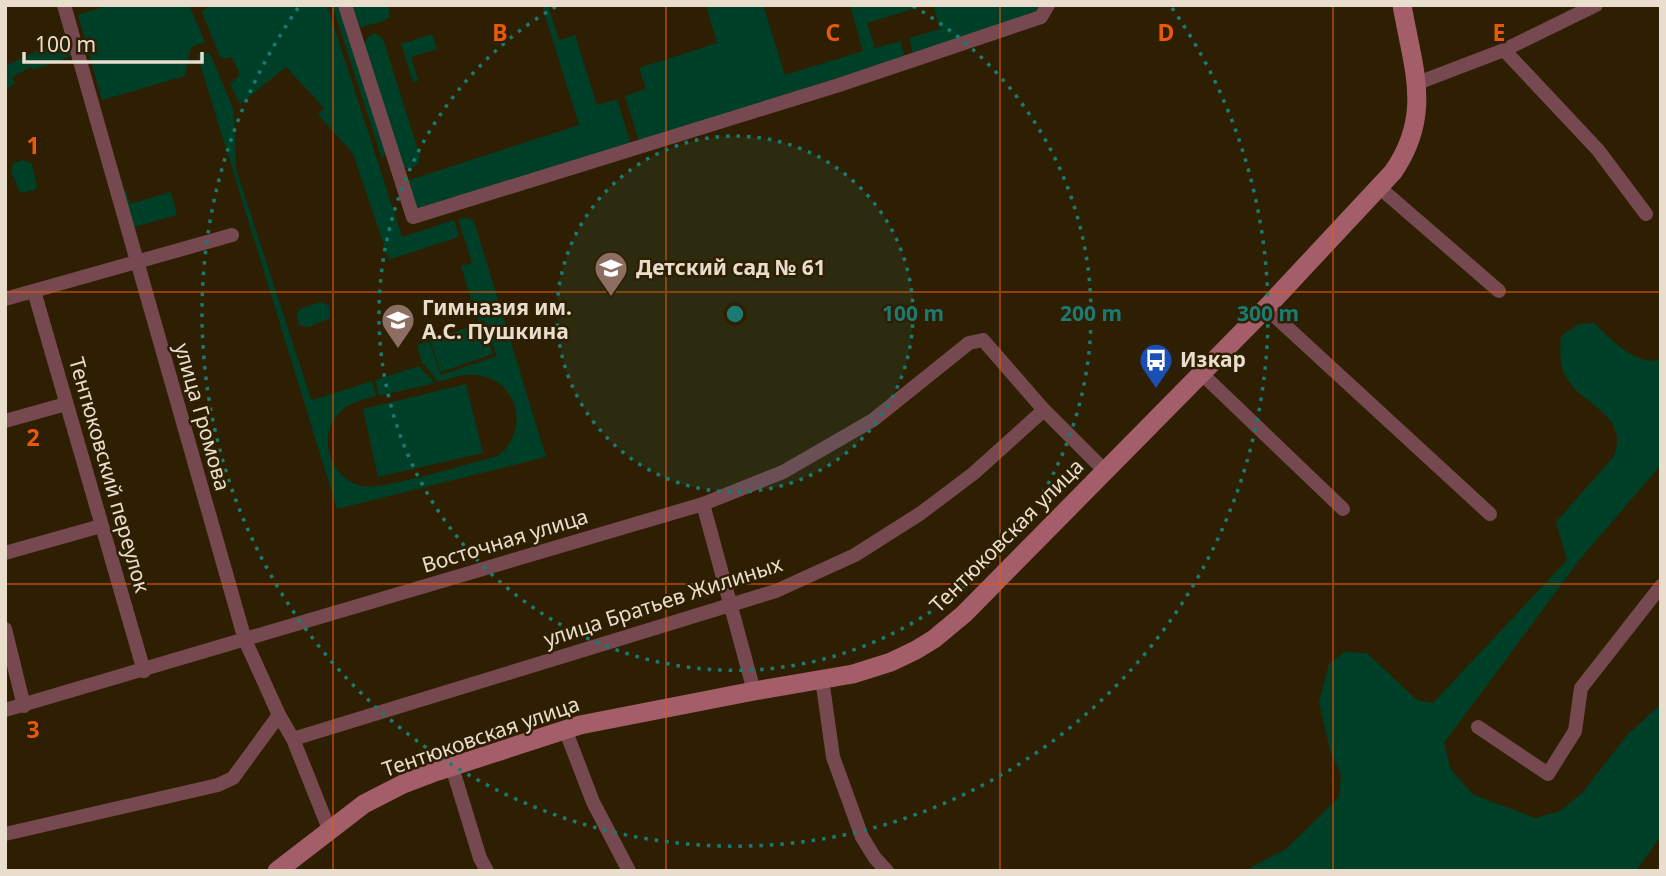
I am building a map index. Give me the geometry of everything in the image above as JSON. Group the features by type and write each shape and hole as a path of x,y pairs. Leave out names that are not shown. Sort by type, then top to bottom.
{"street":[{"name":"улица Громова","path":"64,5 245,640 279,715 293,739 329,830"},
{"path":"345,5 413,217 851,81 1041,17 1048,5"},
{"name":"Тентюковская улица","path":"276,871 383,793 452,767 565,729 853,674 882,665 934,639 964,614 1202,374 1380,188 1404,156 1418,110 1402,5"},
{"path":"1415,84 1504,50 1596,5"},
{"path":"1504,50 1598,150 1646,214"},
{"path":"1380,188 1499,291"},
{"path":"5,299 232,235"},
{"name":"Тентюковский переулок","path":"34,291 144,670"},
{"path":"1266,308 1490,514"},
{"name":"Восточная улица","path":"5,710 703,504 783,472 873,421 969,343 983,340 1044,411"},
{"path":"1202,374 1343,509"},
{"path":"5,421 66,404"},
{"path":"1044,411 1105,471"},
{"name":"улица Братьев Жилиных","path":"293,739 776,592 855,555 921,513 974,473 1044,411"},
{"path":"703,504 754,691"},
{"path":"5,553 101,526"},
{"path":"1478,727 1548,774 1575,731 1581,688 1661,586"},
{"path":"5,629 24,706"},
{"path":"822,680 833,757 862,837 887,871"},
{"path":"5,834 218,785 233,778 279,715"},
{"path":"565,729 593,802 629,871"},
{"path":"452,767 480,858 487,871"}],"green space":[{"path":"109,5 189,5 205,42 191,47 185,76 102,100 78,15"},
{"path":"206,5 327,5 402,237 454,220 459,235 391,259 388,257 353,154 318,114 324,108 286,67 240,104 230,84 240,75 232,57 223,59 219,55 202,12 207,8"},
{"path":"332,5 340,5 387,151 382,159"},
{"path":"350,5 388,5 390,17 361,27 357,25"},
{"path":"542,5 548,5 559,40 575,35 597,105 617,99 631,144 416,211 406,181 579,125"},
{"path":"706,5 763,5 785,75 863,51 850,5 927,5 867,23 875,48 900,41 905,56 639,142 625,96 646,89 639,68 717,43"},
{"path":"933,5 1042,5 1038,12 913,54 909,38 940,29"},
{"path":"375,33 383,39 419,153 419,163 410,169 402,167 364,43"},
{"path":"432,34 437,49 411,57 418,81 413,82 401,44"},
{"path":"66,38 71,56 33,70 31,67 12,77 15,84 5,89 5,66"},
{"path":"210,53 234,111 236,169 311,399 372,381 376,396 346,407 336,416 330,428 329,452 340,473 362,486 407,480 498,456 514,435 516,410 505,389 494,381 475,375 438,382 422,362 417,345 429,341 441,375 497,356 484,320 478,322 461,266 472,263 458,219 468,218 474,221 546,457 337,509 197,54"},
{"path":"23,160 32,164 37,186 35,190 20,193 11,171 14,163"},
{"path":"123,191 126,191 130,204 171,192 177,215 131,228"},
{"path":"321,302 329,306 330,318 308,327 300,326 298,311"},
{"path":"483,323 493,354 441,372 430,340"},
{"path":"1594,323 1633,356 1652,361 1661,359 1661,465 1581,558 1444,743 1451,770 1474,795 1535,818 1560,811 1583,792 1627,735 1661,704 1661,836 1638,871 1244,871 1286,849 1339,797 1341,776 1330,750 1319,702 1329,664 1344,652 1367,653 1417,700 1433,703 1567,560 1556,522 1614,456 1617,442 1616,431 1610,421 1575,389 1564,374 1561,364 1561,336 1579,324"},
{"path":"419,366 435,383 379,396 375,380"},
{"path":"466,384 483,453 378,477 363,409"}],"place":[{"name":"Детский сад № 61","path":"611,298"},
{"name":"Гимназия им. А.С. Пушкина","path":"398,350"},
{"name":"Изкар","path":"1156,390"}]}
